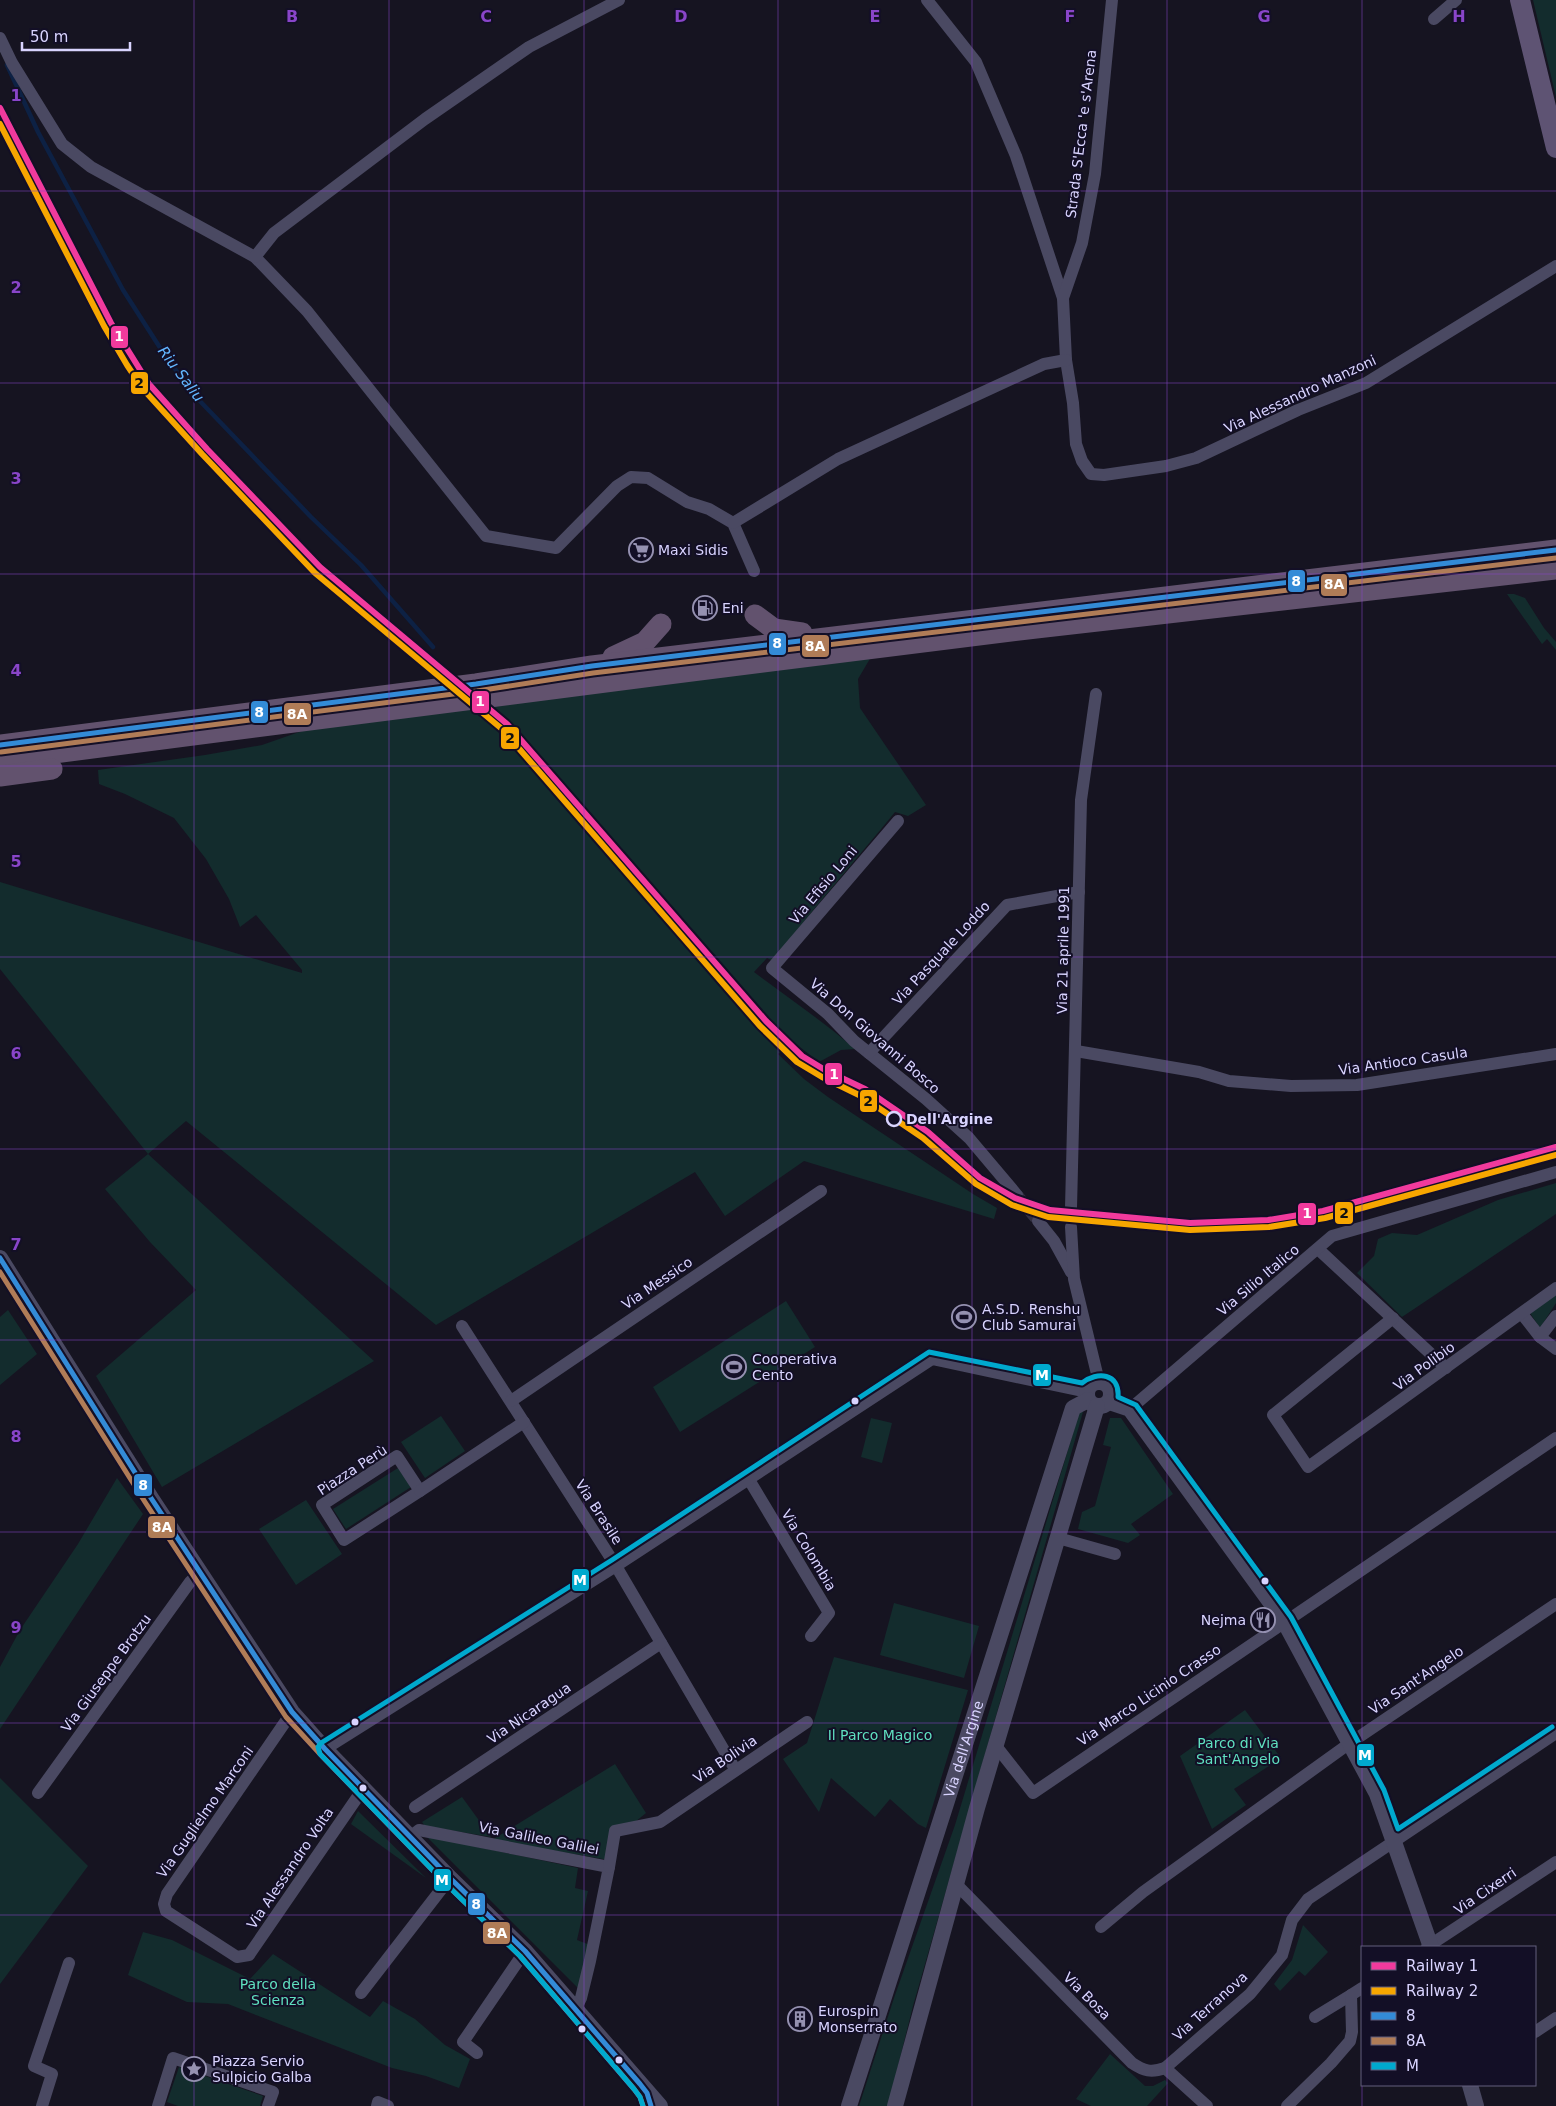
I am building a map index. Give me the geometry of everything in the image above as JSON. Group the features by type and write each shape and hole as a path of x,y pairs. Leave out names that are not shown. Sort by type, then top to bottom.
{"highway":[{"path":"481,691 592,666 1556,550"},
{"path":"0,745 481,691 662,674 1126,617 1556,569"},
{"path":"755,615 774,629 832,637"},
{"path":"592,666 645,642 661,624"},
{"path":"0,760 138,743 439,696"},
{"path":"0,776 128,759 138,743"}],"main road":[{"path":"1520,0 1556,148"}],"street":[{"path":"255,257 274,233 424,119 529,47 619,0"},
{"path":"927,0 976,62 1016,156 1063,298"},
{"name":"Strada S'Ecca 'e s'Arena","path":"1091,474 1082,461 1076,444 1073,403 1066,360 1063,298 1082,243 1094,174 1112,0"},
{"path":"1434,19 1456,0"},
{"path":"0,38 12,63 62,144 90,167 255,257 307,311 486,536 556,548 617,486 631,477 648,478 687,502 709,509 734,523 754,571"},
{"name":"Via Alessandro Manzoni","path":"1091,474 1104,475 1166,466 1196,458 1298,410 1366,383 1556,266"},
{"path":"734,523 838,459 1044,364 1066,360"},
{"name":"Via 21 aprile 1991","path":"1071,1208 1081,800 1096,694"},
{"name":"Via Efisio Loni","path":"772,968 898,821"},
{"name":"Via Pasquale Loddo","path":"869,1053 1006,904 1079,892"},
{"name":"Via Don Giovanni Bosco","path":"772,968 828,1014 854,1041 970,1138 1018,1195"},
{"name":"Via Antioco Casula","path":"1076,1051 1199,1072 1229,1081 1291,1086 1357,1085 1556,1054"},
{"path":"1318,1249 1332,1236 1556,1172"},
{"name":"Via Messico","path":"511,1401 821,1191"},
{"path":"1038,1221 1054,1241 1074,1279"},
{"path":"1071,1227 1074,1279 1096,1396"},
{"name":"Via Silio Italico","path":"1130,1408 1318,1249 1446,1368"},
{"path":"0,1258 199,1573 292,1712 363,1789 525,1951 576,2008 649,2099 660,2106"},
{"name":"Via Polibio","path":"1393,1318 1273,1416 1308,1467 1556,1288"},
{"path":"1522,1314 1540,1337 1556,1349"},
{"path":"1540,1337 1556,1316"},
{"name":"Via Brasile","path":"462,1326 616,1566 735,1769"},
{"path":"325,1750 616,1566 932,1359 1096,1396 1130,1408 1284,1621 1377,1794 1430,1946"},
{"name":"Via dell'Argine","path":"894,2106 956,1884 1058,1538 1096,1396"},
{"name":"Via dell'Argine","path":"849,2106 1073,1408 1096,1396"},
{"name":"Piazza Perù","path":"420,1490 397,1456 322,1505 344,1540 524,1422"},
{"name":"Via Marco Licinio Crasso","path":"996,1746 1033,1793 1556,1438"},
{"name":"Via Colombia","path":"748,1478 829,1613 811,1636"},
{"path":"1058,1538 1116,1554"},
{"name":"Via Giuseppe Brotzu","path":"38,1793 190,1582 199,1573"},
{"name":"Via Sant'Angelo","path":"1101,1927 1143,1892 1350,1743 1556,1604"},
{"name":"Via Nicaragua","path":"414,1807 661,1643"},
{"name":"Via Guglielmo Marconi","path":"237,1957 166,1911 164,1904 166,1894 292,1712"},
{"name":"Via Bolivia","path":"610,1867 615,1831 660,1822 735,1769 807,1722"},
{"name":"Via Terranova","path":"1165,2068 1250,1994 1282,1956 1292,1920 1308,1899 1556,1733"},
{"name":"Via Alessandro Volta","path":"237,1957 249,1955 363,1789"},
{"name":"Via Galileo Galilei","path":"410,1837 419,1830 610,1867 590,1962 581,1998 576,2008"},
{"name":"Via Cixerri","path":"1431,1946 1556,1862"},
{"path":"361,1993 450,1878"},
{"name":"Via Bosa","path":"956,1884 1132,2063 1143,2071 1154,2072 1165,2068"},
{"path":"477,2052 462,2042 525,1951"},
{"path":"42,2106 52,2074 34,2066 69,1963"},
{"path":"1316,2017 1357,1991"},
{"path":"1287,2106 1331,2063 1350,2041 1357,1991"},
{"path":"1536,2031 1556,2018"},
{"path":"158,2106 173,2058 272,2092 268,2106"},
{"path":"1165,2068 1207,2106"},
{"path":"1470,2086 1476,2106"},
{"path":"377,2106 378,2102 388,2106"}],"green space":[{"path":"1533,0 1556,0 1556,97"},
{"path":"1507,594 1514,594 1525,598 1544,628 1556,642 1556,650 1547,639 1542,644"},
{"path":"871,657 858,679 860,708 926,805 908,816 895,812 777,956 771,960 767,958 754,972 855,1049 841,1050 819,1062 792,1041 778,1054 804,1079 828,1097 997,1208 994,1219 804,1161 725,1216 695,1172 436,1325 186,1121 148,1154 0,969 0,882 302,973 302,970 256,915 240,927 229,899 206,859 174,818 125,794 99,784 98,770 262,745 305,730"},
{"path":"148,1154 374,1361 162,1487 96,1376 196,1290 150,1242 105,1189"},
{"path":"1556,1183 1556,1214 1402,1317 1357,1273 1374,1256 1378,1239 1392,1233 1417,1235 1498,1200"},
{"path":"1556,1292 1556,1303 1540,1328 1530,1313"},
{"name":"Cooperativa Cento","path":"786,1301 815,1347 680,1432 653,1387"},
{"path":"8,1310 37,1354 0,1385 0,1317"},
{"path":"1080,1410 1083,1412 913,2006 888,2106 859,2106 894,1998 955,1825"},
{"path":"441,1416 465,1451 425,1478 401,1442"},
{"path":"871,1418 892,1423 882,1463 861,1457"},
{"path":"1110,1418 1121,1418 1173,1494 1131,1524 1140,1535 1128,1543 1078,1529 1082,1512 1095,1506 1111,1447 1103,1445"},
{"path":"398,1468 411,1487 346,1529 333,1509"},
{"path":"117,1478 143,1514 0,1729 0,1667 20,1630 78,1544"},
{"path":"306,1500 342,1554 296,1585 259,1529"},
{"path":"894,1603 979,1626 964,1678 880,1655"},
{"name":"Il Parco Magico","path":"834,1657 968,1690 926,1828 918,1824 890,1799 875,1817 831,1778 819,1812 783,1759 807,1743"},
{"name":"Parco di Via Sant'Angelo","path":"1245,1710 1281,1758 1234,1789 1246,1805 1212,1829 1180,1756"},
{"path":"615,1764 646,1813 612,1841 609,1860 492,1840"},
{"path":"0,1778 88,1866 0,1984"},
{"path":"462,1797 491,1837 425,1826 422,1822"},
{"path":"358,1811 426,1878 351,1824"},
{"path":"426,1836 578,1868 575,1888 588,1891 577,1940 590,1945 578,1988"},
{"path":"1303,1925 1328,1952 1305,1976 1299,1971 1280,1991 1274,1984 1292,1960"},
{"name":"Parco della Scienza","path":"143,1932 172,1940 250,1979 273,1954 370,2017 383,2001 415,2019 445,2045 470,2059 459,2088 426,2076 392,2068 228,2004 187,2002 128,1975"},
{"path":"1110,2054 1145,2086 1153,2086 1165,2080 1168,2083 1147,2106 1091,2106 1076,2099"},
{"path":"179,2067 263,2096 260,2106 178,2106 167,2102"}],"waterway":[{"name":"Riu Saliu","path":"7,65 38,132 123,290 166,357 197,398 311,517 361,565 433,647"}],"tunnel":[{"path":"1017,1195 1038,1221"}],"rail line":[{"name":"1","path":"0,108 111,323 149,384 207,449 320,567 507,724 766,1021 802,1056 825,1070 865,1089 928,1132 980,1178 1015,1198 1050,1210 1190,1223 1268,1220 1323,1211 1556,1147"},
{"name":"2","path":"0,124 104,326 127,365 143,389 202,454 315,573 502,729 760,1026 797,1062 822,1077 861,1096 923,1138 976,1184 1012,1205 1048,1217 1190,1230 1269,1227 1325,1218 1556,1155"}],"transit line":[{"name":"8","path":"0,745 476,684 592,666 1556,550"},
{"name":"8A","path":"1,752 477,691 593,673 1556,558"},
{"name":"8","path":"0,1258 151,1498 292,1712 325,1749 450,1878 525,1951 640,2084 647,2093 651,2106"},
{"name":"8A","path":"0,1272 145,1502 286,1717 445,1883 520,1956 634,2089 640,2097 643,2106"},
{"name":"M","path":"643,2106 640,2097 634,2089 520,1956 445,1883 320,1754 318,1747 321,1743 612,1560 929,1352 1082,1383 1088,1379 1101,1376 1106,1376 1115,1383 1118,1389 1118,1397 1136,1405 1291,1617 1384,1790 1398,1829 1552,1727"}],"place":[{"name":"Maxi Sidis","path":"641,550"},
{"name":"Eni","path":"705,608"},
{"name":"Dell'Argine","path":"894,1119"},
{"name":"A.S.D. Renshu Club Samurai","path":"964,1317"},
{"name":"Cooperativa Cento","path":"734,1367"},
{"name":"Nejma","path":"1263,1620"},
{"name":"Eurospin Monserrato","path":"800,2019"},
{"name":"Piazza Servio Sulpicio Galba","path":"194,2069"}]}
